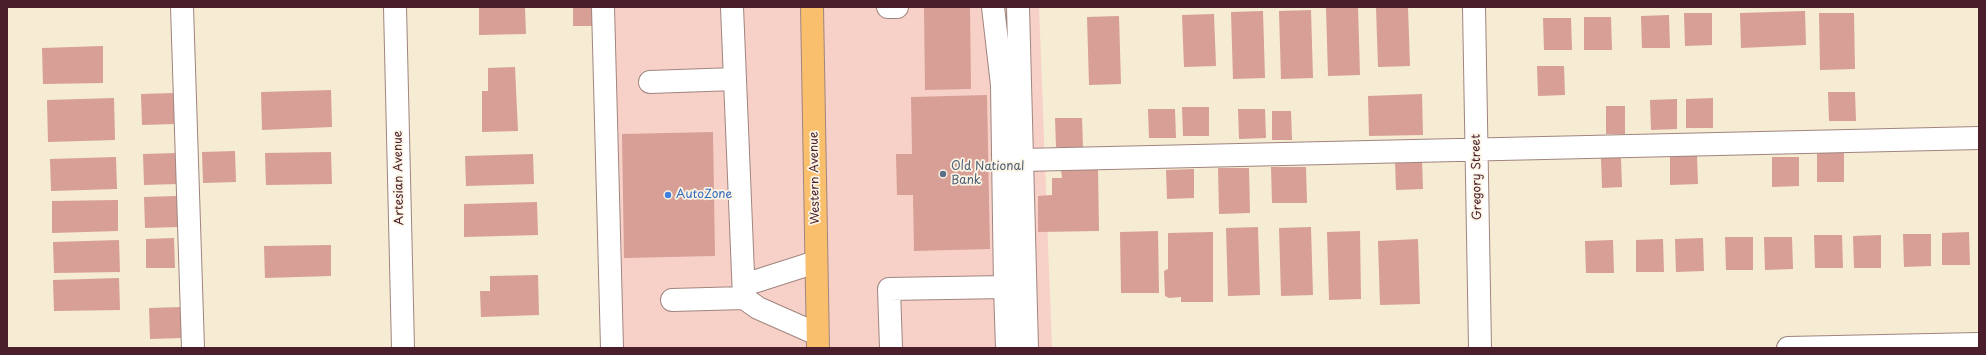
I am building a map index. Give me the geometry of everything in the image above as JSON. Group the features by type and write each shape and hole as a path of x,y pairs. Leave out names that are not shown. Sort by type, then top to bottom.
{"main road":[{"name":"Western Avenue","path":"812,7 818,341"}],"street":[{"path":"182,7 193,348"},
{"name":"Artesian Avenue","path":"395,7 403,348"},
{"path":"603,7 612,348"},
{"path":"732,7 744,291 758,308 818,341"},
{"path":"888,7 898,7"},
{"path":"992,7 1002,85 1007,348"},
{"path":"1018,7 1027,348"},
{"name":"Gregory Street","path":"1474,7 1480,348"},
{"path":"650,82 735,79"},
{"path":"1022,160 1979,138"},
{"path":"672,300 744,291 816,262"},
{"path":"891,348 889,289 1005,287"},
{"path":"1788,348 1979,344"}],"shaded area":[{"path":"593,7 1039,7 1052,348 602,348"}],"building":[{"path":"479,7 525,7 526,34 479,35"},
{"path":"573,7 592,7 593,26 573,26"},
{"path":"924,7 970,7 971,89 925,90"},
{"path":"1358,7 1360,75 1328,76 1326,8"},
{"path":"1376,7 1408,7 1410,66 1378,67"},
{"path":"1311,10 1313,78 1281,79 1279,11"},
{"path":"1263,11 1265,78 1233,79 1231,12"},
{"path":"1805,11 1806,45 1741,48 1740,13"},
{"path":"1684,13 1712,13 1712,45 1685,46"},
{"path":"1819,13 1854,13 1855,69 1820,70"},
{"path":"1214,14 1216,66 1184,67 1182,15"},
{"path":"1669,15 1670,48 1642,48 1641,16"},
{"path":"1119,16 1121,84 1089,85 1087,17"},
{"path":"1584,17 1611,17 1612,50 1584,50"},
{"path":"1543,18 1571,18 1572,50 1544,50"},
{"path":"103,46 103,83 43,84 42,48"},
{"path":"1537,66 1564,66 1565,95 1538,96"},
{"path":"515,67 518,131 482,132 482,91 488,91 488,68"},
{"path":"331,90 332,127 262,130 261,92"},
{"path":"1828,92 1855,92 1856,121 1829,121"},
{"path":"174,93 175,124 142,125 141,94"},
{"path":"1422,94 1423,135 1369,136 1368,96"},
{"name":"Old National Bank","path":"987,95 990,249 914,251 913,195 897,195 896,154 912,154 911,97"},
{"path":"114,98 115,140 48,142 47,100"},
{"path":"1713,98 1713,128 1686,128 1686,99"},
{"path":"1677,99 1677,129 1651,130 1650,100"},
{"path":"1606,106 1625,106 1625,134 1606,134"},
{"path":"1182,107 1209,107 1209,136 1183,136"},
{"path":"1148,109 1175,109 1176,138 1149,138"},
{"path":"1238,109 1265,109 1266,138 1239,139"},
{"path":"1272,111 1291,111 1292,140 1272,140"},
{"path":"1055,118 1082,118 1083,147 1056,147"},
{"name":"AutoZone","path":"713,132 715,256 624,258 622,134"},
{"path":"235,151 236,182 203,183 202,152"},
{"path":"331,152 332,184 266,185 265,153"},
{"path":"1844,152 1844,182 1817,182 1817,153"},
{"path":"176,153 177,184 144,185 143,154"},
{"path":"533,154 534,184 466,186 465,156"},
{"path":"1697,155 1698,184 1670,185 1670,156"},
{"path":"116,157 117,189 51,191 50,159"},
{"path":"1772,157 1799,157 1799,186 1772,187"},
{"path":"1601,158 1621,158 1622,187 1602,188"},
{"path":"1422,160 1423,189 1396,190 1395,161"},
{"path":"1271,167 1306,167 1307,203 1272,203"},
{"path":"1218,168 1249,168 1250,213 1219,214"},
{"path":"1098,169 1099,231 1038,232 1038,196 1052,195 1052,178 1062,178 1061,170"},
{"path":"1194,169 1194,198 1167,199 1166,170"},
{"path":"177,196 178,227 145,228 144,197"},
{"path":"118,200 118,231 52,233 52,201"},
{"path":"537,202 538,235 464,237 464,204"},
{"path":"1258,227 1260,295 1228,296 1226,228"},
{"path":"1311,227 1313,295 1281,296 1279,228"},
{"path":"1158,231 1159,293 1121,293 1120,232"},
{"path":"1360,231 1361,299 1329,300 1327,232"},
{"path":"1213,232 1213,302 1181,302 1181,297 1169,298 1165,296 1164,271 1168,269 1168,233"},
{"path":"1969,232 1970,265 1942,265 1942,233"},
{"path":"1903,234 1931,234 1931,266 1904,267"},
{"path":"1814,235 1842,235 1843,268 1815,268"},
{"path":"1881,235 1881,268 1854,268 1853,236"},
{"path":"1725,237 1753,237 1753,270 1726,270"},
{"path":"1764,237 1792,237 1793,269 1765,270"},
{"path":"174,238 175,268 146,268 146,239"},
{"path":"1703,238 1704,271 1676,272 1675,239"},
{"path":"1418,239 1420,304 1380,305 1378,241"},
{"path":"1663,239 1664,272 1636,272 1636,240"},
{"path":"119,240 120,272 54,273 53,242"},
{"path":"1613,240 1614,273 1586,273 1585,241"},
{"path":"331,245 331,276 265,278 264,246"},
{"path":"538,275 539,315 481,317 480,291 490,291 490,276"},
{"path":"119,278 120,310 54,311 53,280"},
{"path":"181,307 182,338 150,339 149,308"}],"place":[{"name":"Old National Bank","path":"943,174"},
{"name":"AutoZone","path":"668,195"}]}
